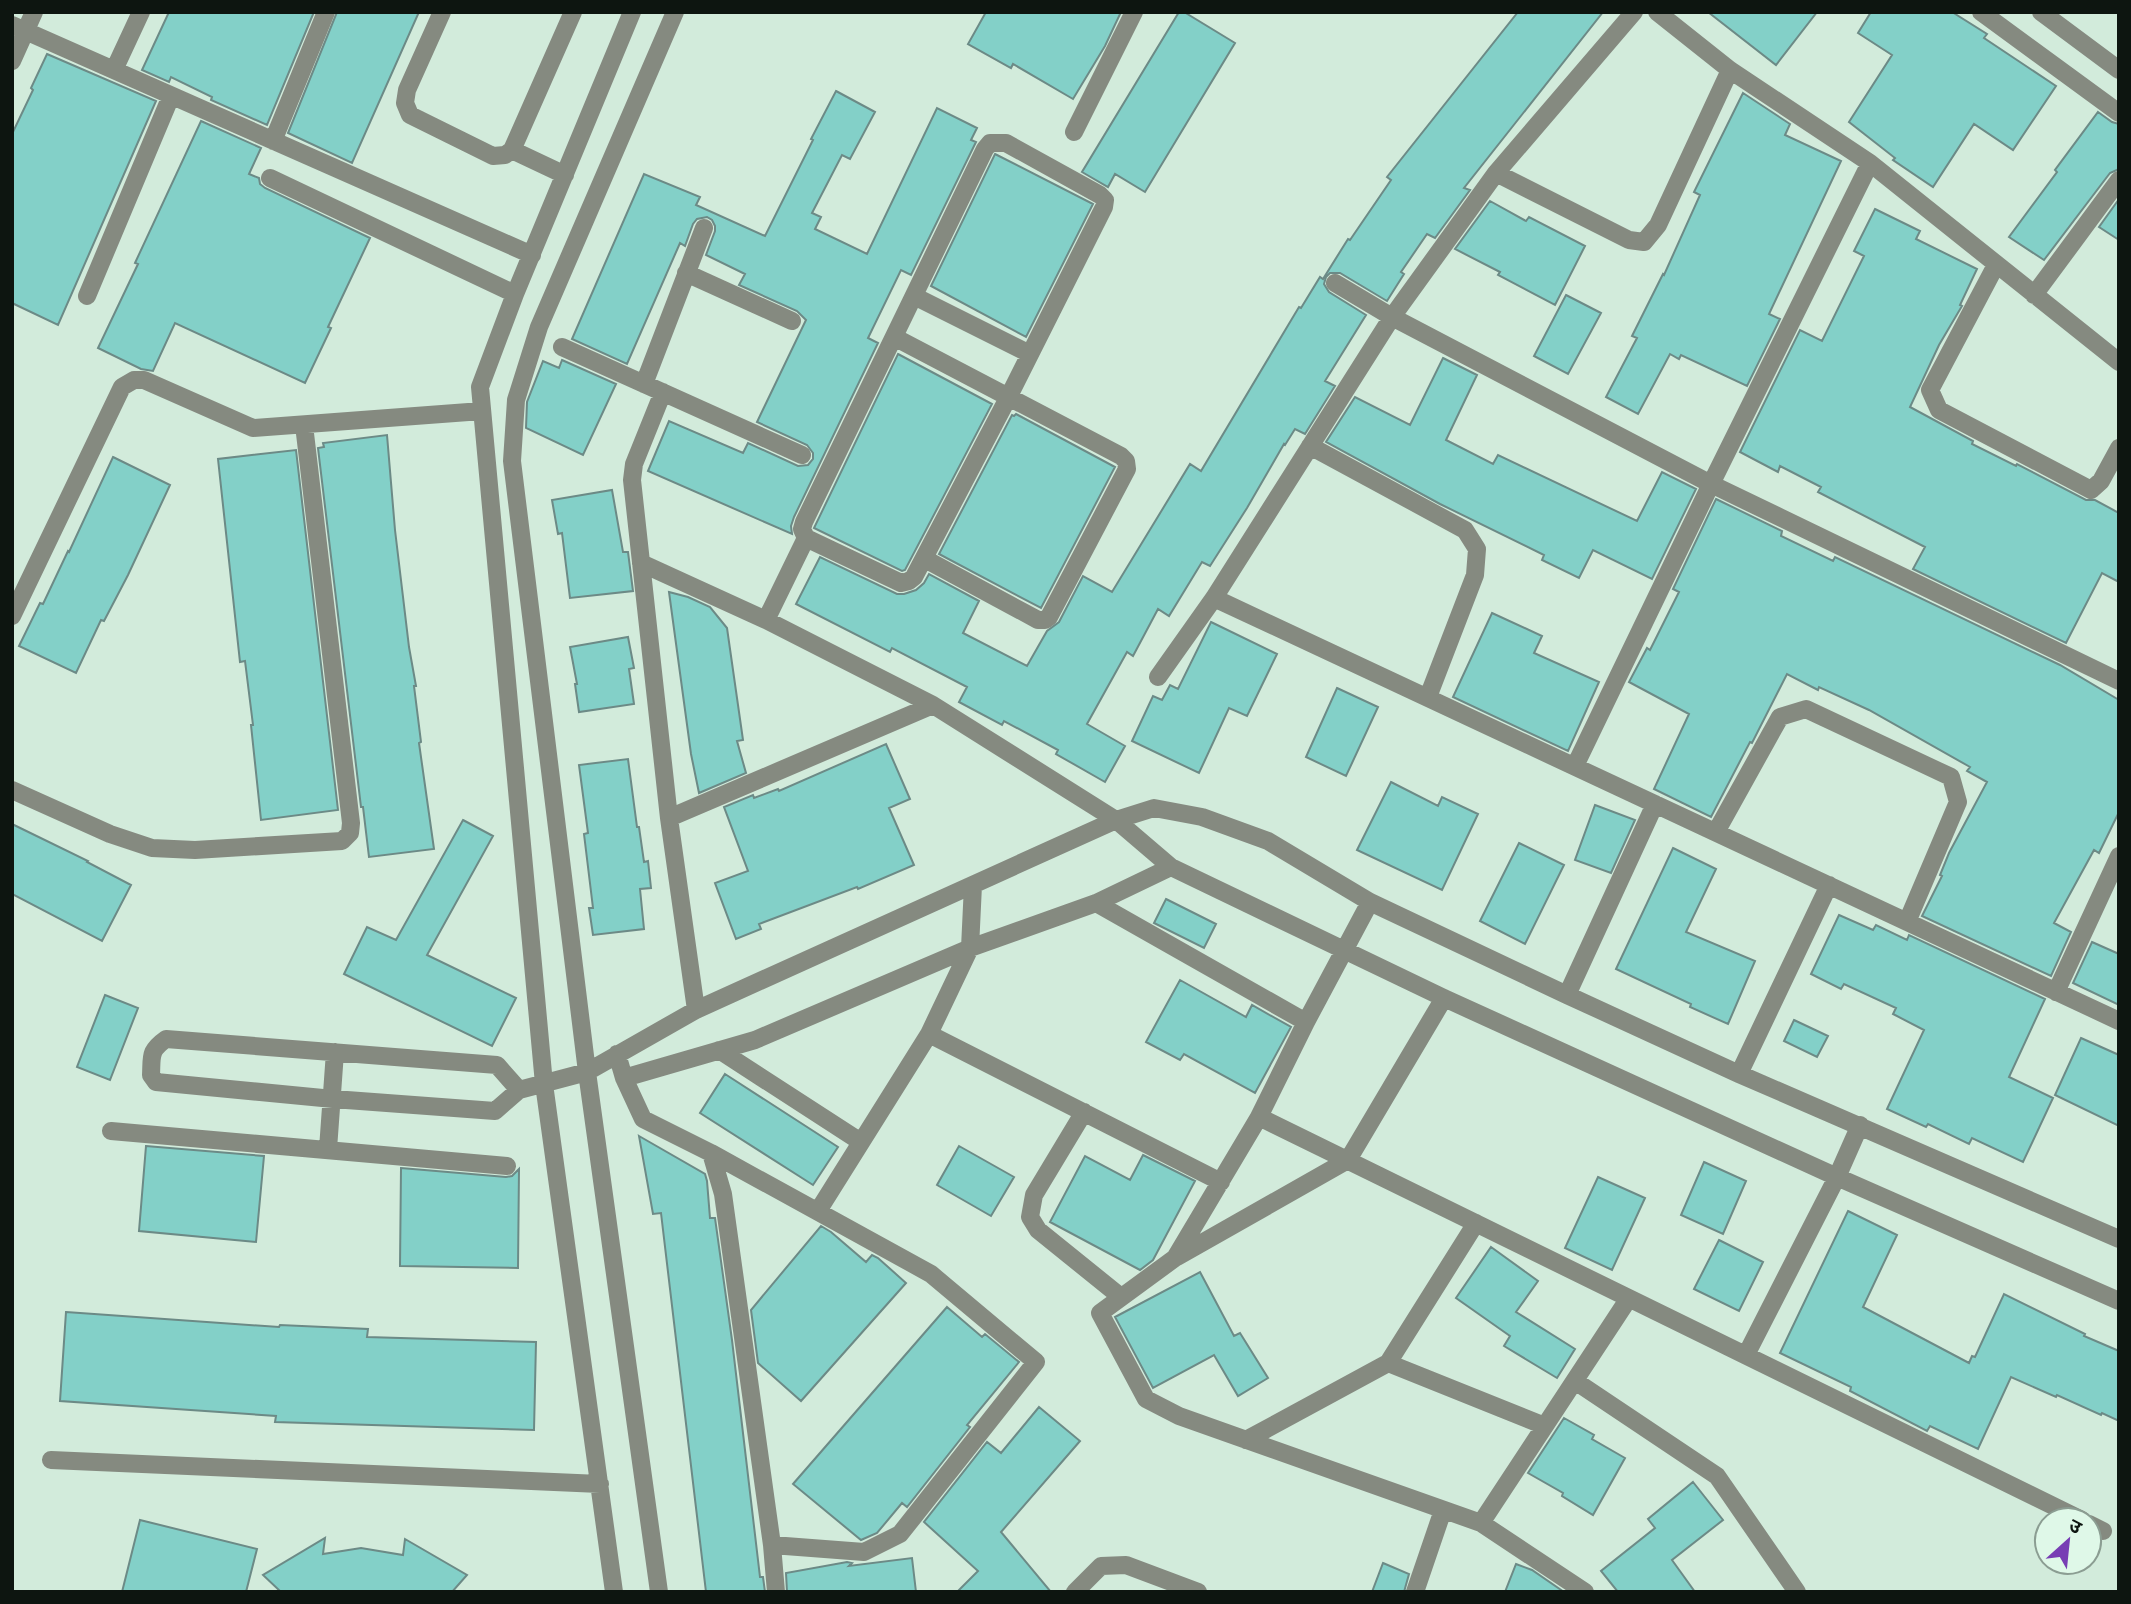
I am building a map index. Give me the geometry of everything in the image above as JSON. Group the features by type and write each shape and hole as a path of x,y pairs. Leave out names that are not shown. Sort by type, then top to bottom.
{"street":[{"path":"12,61 19,28 34,12"},
{"path":"114,70 141,12"},
{"path":"273,141 326,12"},
{"path":"442,12 407,90 405,103 410,115 493,156 505,155 512,150 573,12"},
{"path":"659,1592 587,1072 512,461 516,400 539,327 675,12"},
{"path":"1073,132 1133,12"},
{"path":"1158,677 1214,597 1392,317 1496,173 1634,12"},
{"path":"1657,12 1730,70 1870,163 2119,362"},
{"path":"1981,12 2119,113"},
{"path":"2041,12 2119,70"},
{"path":"614,1592 544,1084 480,387 515,294 630,13"},
{"path":"19,28 531,255"},
{"path":"1496,173 1629,240 1644,242 1658,225 1730,70"},
{"path":"88,296 171,96"},
{"path":"1006,143 1101,195 1105,200 925,559 914,577 901,583 806,538 802,529 894,337 985,149 990,144 1006,143"},
{"path":"512,150 565,175"},
{"path":"1576,766 1711,484 1870,163"},
{"path":"270,178 515,294"},
{"path":"2034,295 2119,180"},
{"path":"644,384 704,228"},
{"path":"1996,265 1930,390 1939,410 2091,490 2101,481 2119,448"},
{"path":"686,273 792,321"},
{"path":"1335,283 1392,317 1711,484 2119,681"},
{"path":"914,296 1030,354"},
{"path":"894,337 1009,396 1126,461 1125,476 1045,620 1038,620 925,559"},
{"path":"562,347 802,455"},
{"path":"12,616 122,387 134,380 144,380 253,428 482,411"},
{"path":"663,392 632,470 669,818 696,1010"},
{"path":"12,790 110,834 152,848 195,850 342,841 350,833 351,823 304,425"},
{"path":"1310,446 1465,530 1477,549 1475,575 1429,698"},
{"path":"766,621 806,538"},
{"path":"641,563 766,621 933,705 1116,820 1171,867 1444,998 1837,1177 2119,1301"},
{"path":"1214,597 2119,1021"},
{"path":"669,818 933,705"},
{"path":"1716,832 1780,718 1807,709 1951,777 1958,802 1907,922"},
{"path":"1567,995 1655,804"},
{"path":"519,1090 497,1065 166,1039 152,1052 150,1075 156,1082 333,1100 495,1111 519,1090 587,1072 696,1010 1116,820 1154,808 1202,817 1268,841 1370,902 1567,995 1740,1074 2119,1239"},
{"path":"2056,992 2119,856"},
{"path":"624,1078 755,1040 970,948 1096,903 1171,867"},
{"path":"818,1211 929,1034 970,948 973,885"},
{"path":"1740,1074 1829,885"},
{"path":"1175,1258 1259,1116 1370,902"},
{"path":"1096,903 1306,1022"},
{"path":"1444,998 1348,1160 1175,1258 1100,1313 1146,1399 1179,1416 1481,1523 1585,1592"},
{"path":"929,1034 1221,1182"},
{"path":"719,1050 861,1142"},
{"path":"328,1149 335,1052"},
{"path":"617,1054 624,1078 643,1119 711,1153 931,1274 1037,1362 900,1534 864,1552 772,1545"},
{"path":"1084,1112 1034,1195 1030,1217 1038,1230 1121,1297"},
{"path":"1259,1116 2053,1506"},
{"path":"1746,1355 1837,1177 1860,1125"},
{"path":"111,1130 507,1166"},
{"path":"711,1153 723,1194 772,1545 776,1592"},
{"path":"1245,1440 1388,1363 1476,1223"},
{"path":"1481,1523 1629,1298"},
{"path":"1388,1363 1545,1426"},
{"path":"1575,1381 1717,1476 1797,1592"},
{"path":"51,1460 600,1484"},
{"path":"1415,1592 1443,1510"},
{"path":"1075,1592 1101,1566 1126,1565 1198,1592"}],"building":[{"path":"169,12 314,12 267,125 211,100 212,97 171,77 169,82 142,70"},
{"path":"337,12 419,12 352,163 288,133"},
{"path":"986,12 1121,12 1105,46 1073,99 1013,64 1011,68 968,44"},
{"path":"1179,12 1184,12 1235,43 1145,192 1115,174 1108,187 1082,172"},
{"path":"1518,12 1603,12 1464,188 1470,190 1435,238 1427,234 1401,272 1404,274 1387,301 1340,273 1330,273 1326,277 1324,284 1329,292 1366,315 1325,381 1335,386 1305,434 1295,429 1284,444 1210,566 1202,562 1169,616 1158,609 1133,656 1127,652 1087,724 1125,746 1105,782 1056,754 1058,750 1004,721 1002,725 959,702 967,687 892,648 890,652 796,604 820,557 897,594 916,590 929,574 979,601 963,633 1027,666 1047,631 1059,622 1083,576 1112,592 1190,464 1201,471 1299,307 1301,308 1320,277 1323,279 1391,180 1387,177"},
{"path":"1708,12 1817,12 1776,65"},
{"path":"1871,12 1952,12 1987,34 1984,38 2056,86 2013,150 1974,124 1933,187 1893,160 1895,158 1849,122 1892,55 1858,33"},
{"path":"47,54 156,101 58,325 12,303 12,134"},
{"path":"836,91 875,112 850,159 842,155 812,213 821,217 815,229 867,254 937,108 977,128 971,140 976,142 911,275 901,270 868,338 878,343 794,517 792,534 648,471 669,421 743,453 748,443 798,466 808,465 813,459 813,453 807,445 757,422 806,320 797,311 739,285 745,274 706,255 715,231 712,220 707,217 697,219 685,246 680,243 627,364 572,339 644,174 700,197 696,205 765,236"},
{"path":"1743,93 1790,124 1785,135 1841,161 1769,314 1780,319 1747,386 1681,355 1679,359 1670,354 1638,414 1606,397 1637,338 1632,336 1664,275 1700,195 1694,192"},
{"path":"2098,112 2119,124 2119,169 2110,173 2044,260 2009,237"},
{"path":"201,121 261,148 249,174 259,178 260,184 265,188 370,238 305,383 175,323 153,371 141,369 98,348"},
{"path":"995,154 1093,204 1026,337 931,286"},
{"path":"2119,199 2119,240 2099,227"},
{"path":"1490,201 1526,221 1529,217 1585,246 1555,305 1455,249"},
{"path":"1875,209 1920,231 1916,239 1977,269 1960,305 1962,306 1939,345 1910,407 1973,441 1972,444 2086,500 2095,500 2119,513 2119,582 2102,573 2066,643 1913,569 1925,547 1818,492 1821,487 1780,466 1778,472 1740,452 1800,330 1822,341 1864,256 1854,251"},
{"path":"1566,295 1601,313 1568,374 1534,356"},
{"path":"898,354 992,404 905,570 902,571 814,528"},
{"path":"1443,358 1477,375 1446,440 1493,464 1498,455 1637,521 1662,472 1696,489 1652,579 1593,550 1579,578 1542,560 1544,555 1440,504 1326,442 1355,397 1410,425"},
{"path":"562,360 616,384 583,455 526,428 527,402 543,361 559,368"},
{"path":"1016,414 1115,467 1041,608 939,554 1012,415"},
{"path":"387,435 395,530 416,686 419,743 434,849 369,857 318,448 324,447 323,443"},
{"path":"296,450 338,810 261,820 253,725 245,661 240,662 218,459"},
{"path":"113,457 170,485 128,575 104,621 101,620 76,673 19,646 69,552"},
{"path":"612,490 623,552 628,552 633,591 570,598 562,533 558,534 552,500"},
{"path":"1716,499 1782,531 1781,536 1833,561 1835,557 2060,665 2119,700 2119,812 2099,853 2094,850 2054,923 2071,932 2051,976 1922,916 1942,876 1940,875 1949,853 1987,782 1967,771 1970,767 1869,710 1819,687 1818,690 1787,674 1711,817 1654,789 1689,714 1629,682 1647,648 1650,650 1679,592 1673,589"},
{"path":"669,592 710,607 727,628 743,740 737,741 746,773 699,793 691,754"},
{"path":"1492,613 1542,636 1534,653 1599,682 1568,751 1453,697"},
{"path":"1211,622 1277,654 1247,716 1229,708 1199,773 1132,741 1153,696 1162,700 1170,685 1178,689"},
{"path":"628,637 634,668 629,669 634,704 579,712 570,647"},
{"path":"1337,688 1378,707 1346,776 1306,757"},
{"path":"886,744 910,799 889,808 914,865 858,889 857,887 759,924 761,929 736,939 715,883 748,871 724,807 753,795 754,798 778,789 779,791"},
{"path":"628,759 637,827 644,862 648,861 651,888 640,889 644,929 593,935 589,908 593,908 584,834 588,833 579,765"},
{"path":"1391,782 1438,806 1442,797 1478,814 1442,890 1357,850"},
{"path":"1595,805 1635,820 1611,873 1575,860"},
{"path":"463,820 493,836 427,955 516,998 492,1046 344,974 367,927 396,940"},
{"path":"12,824 131,885 102,941 12,894"},
{"path":"1519,843 1564,865 1525,944 1480,921"},
{"path":"1673,848 1716,869 1686,932 1755,961 1728,1024 1616,969"},
{"path":"1166,899 1216,924 1204,948 1154,923"},
{"path":"1839,915 1873,930 1876,925 1907,940 1909,935 2045,999 2009,1077 2053,1098 2023,1162 1972,1138 1969,1144 1928,1124 1926,1127 1887,1109 1924,1030 1893,1014 1896,1008 1844,984 1841,989 1811,974"},
{"path":"2092,942 2119,954 2119,1005 2073,983"},
{"path":"1180,980 1246,1017 1252,1005 1291,1027 1255,1093 1184,1054 1180,1060 1146,1042"},
{"path":"105,995 138,1008 110,1080 77,1067"},
{"path":"1794,1020 1828,1036 1817,1057 1784,1041"},
{"path":"2081,1038 2119,1055 2119,1126 2055,1095"},
{"path":"725,1074 838,1147 813,1185 700,1113"},
{"path":"639,1136 705,1174 707,1181 710,1218 715,1218 732,1340 760,1577 763,1577 765,1592 706,1592 661,1213 653,1214"},
{"path":"146,1146 264,1156 256,1242 139,1231"},
{"path":"959,1146 1014,1177 991,1216 937,1185"},
{"path":"1143,1155 1195,1181 1153,1260 1140,1270 1050,1222 1085,1156 1130,1180"},
{"path":"1704,1162 1746,1181 1723,1234 1681,1215"},
{"path":"401,1168 506,1177 512,1176 519,1169 518,1268 400,1266"},
{"path":"1598,1177 1645,1198 1612,1270 1565,1248"},
{"path":"1848,1211 1897,1235 1863,1307 1969,1363 1972,1356 1975,1357 2004,1294 2085,1334 2084,1336 2119,1351 2119,1421 2011,1377 1978,1449 1930,1426 1927,1431 1850,1391 1851,1387 1780,1353"},
{"path":"821,1226 866,1262 872,1255 878,1258 906,1283 801,1401 758,1363 751,1310"},
{"path":"1719,1240 1763,1262 1739,1311 1694,1289"},
{"path":"1491,1247 1538,1281 1516,1312 1575,1349 1557,1378 1504,1346 1510,1336 1456,1298"},
{"path":"1200,1272 1234,1336 1240,1333 1268,1378 1238,1396 1214,1355 1153,1388 1115,1317"},
{"path":"947,1307 982,1337 985,1334 1019,1362 967,1425 970,1427 907,1507 902,1503 877,1533 861,1540 793,1484"},
{"path":"66,1312 279,1327 368,1329 367,1337 536,1342 534,1430 275,1422 276,1416 60,1401"},
{"path":"1039,1407 1080,1441 1001,1532 1051,1592 957,1592 978,1571 924,1522 987,1442 1001,1453"},
{"path":"1564,1418 1594,1435 1592,1439 1625,1458 1593,1515 1562,1496 1563,1493 1528,1473"},
{"path":"1693,1482 1723,1520 1672,1560 1695,1592 1618,1592 1601,1571 1655,1528 1648,1519"},
{"path":"140,1520 257,1549 246,1592 122,1592"},
{"path":"325,1538 323,1554 361,1548 403,1555 405,1539 467,1575 452,1592 281,1592 263,1575"},
{"path":"912,1558 916,1592 787,1592 786,1573 847,1562 852,1563 849,1566"},
{"path":"1383,1563 1409,1574 1404,1592 1372,1592"},
{"path":"1516,1564 1532,1570 1564,1592 1505,1592"}]}
